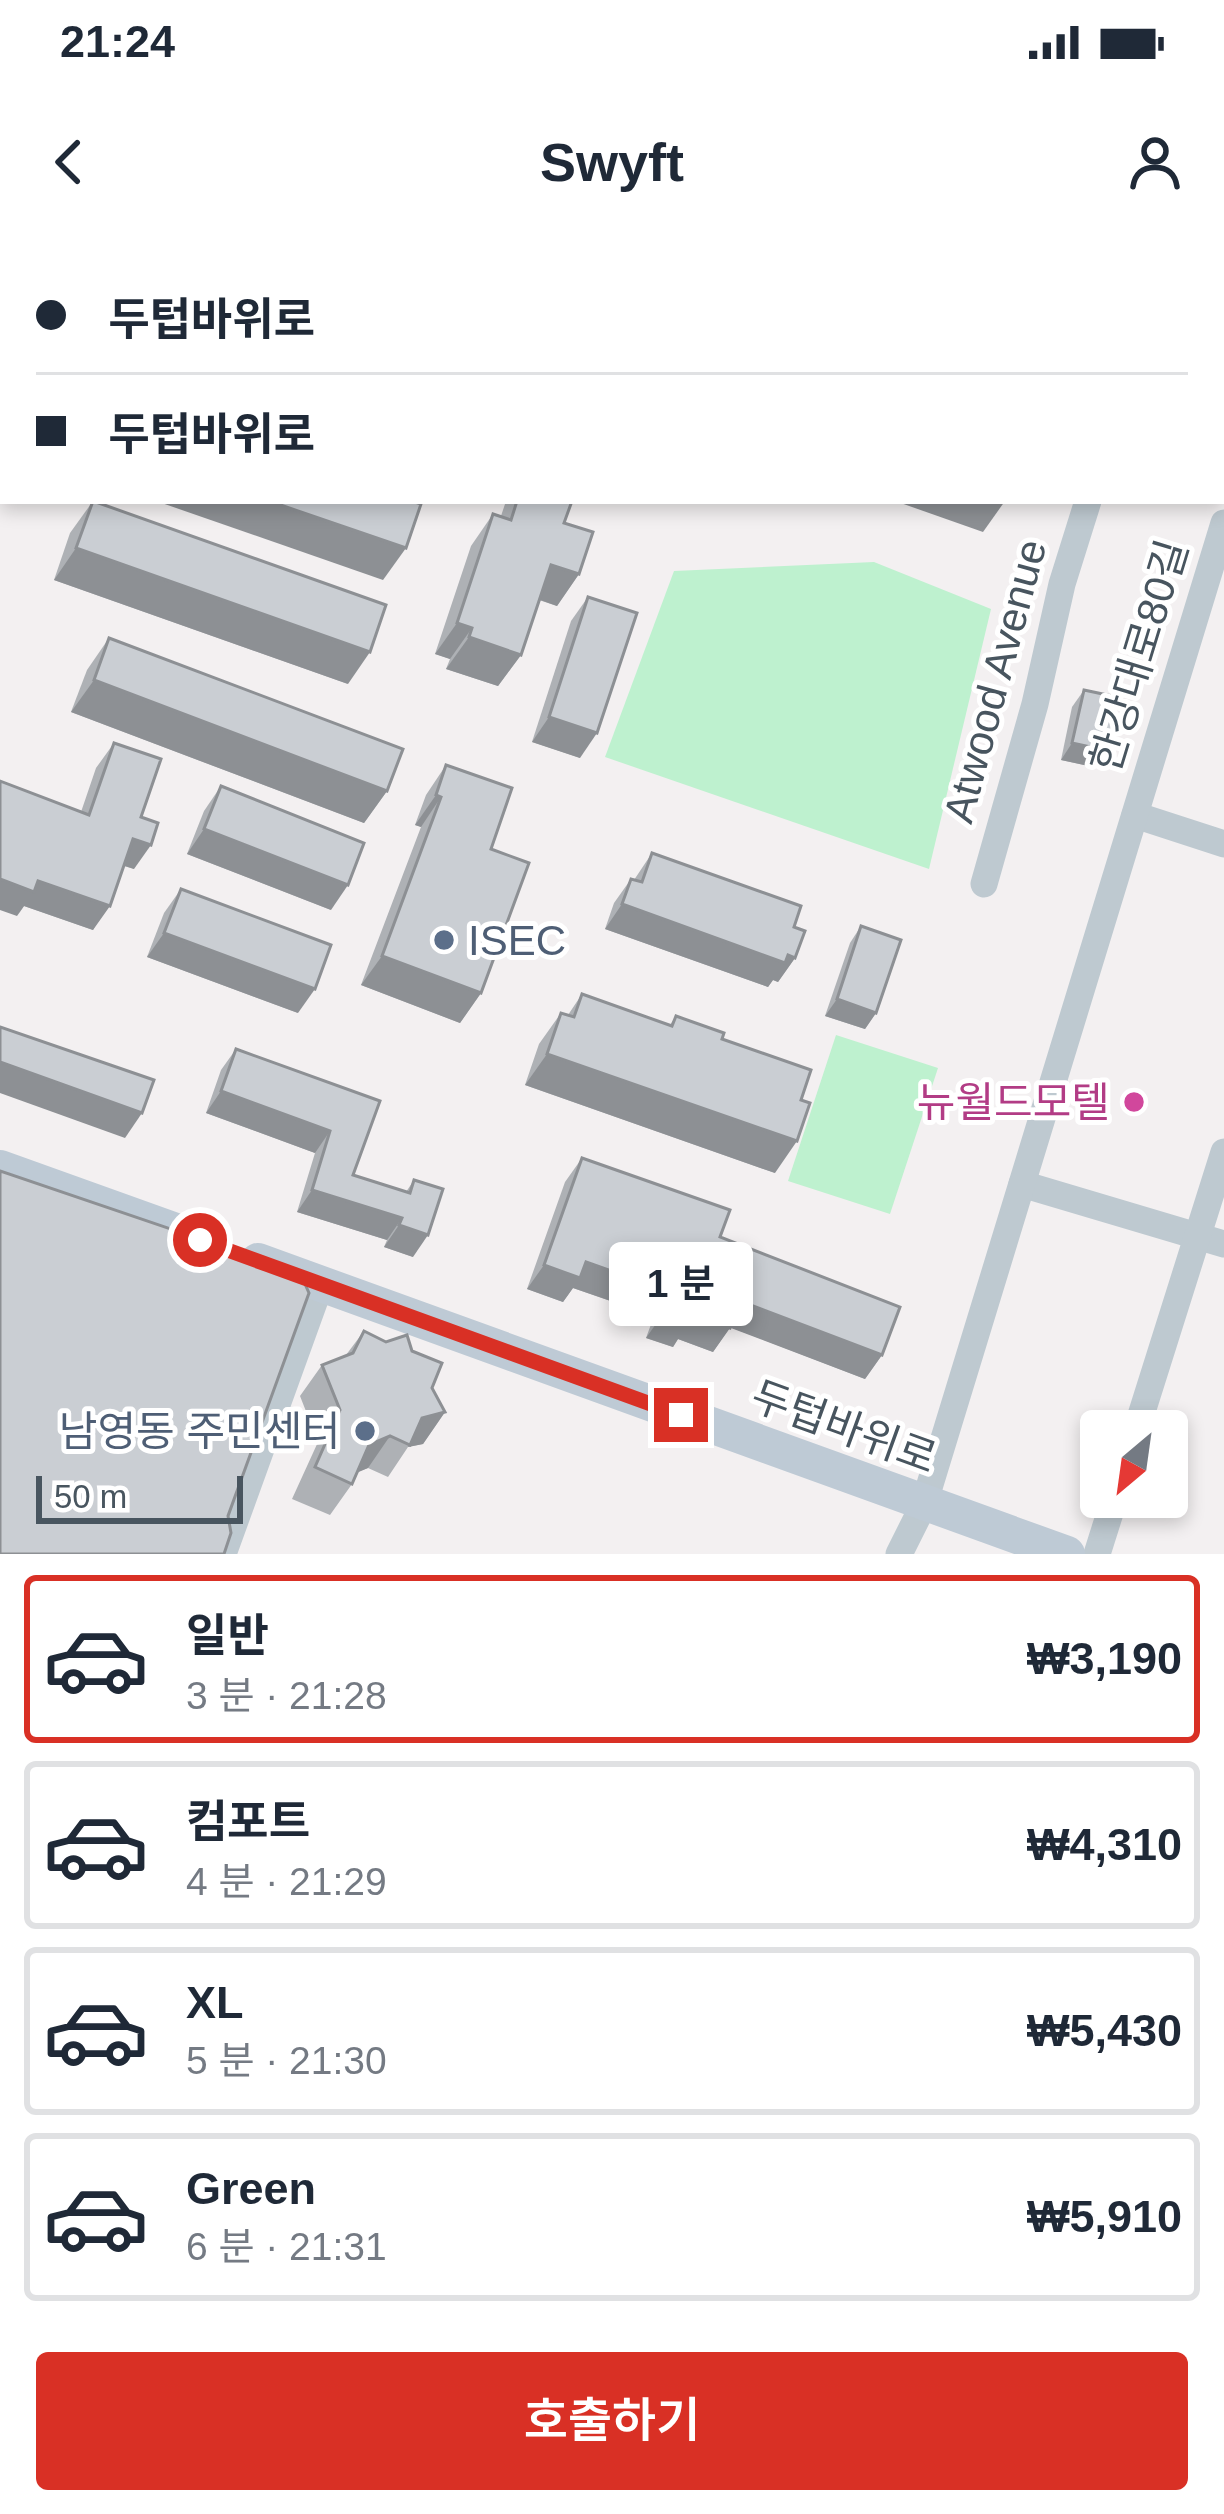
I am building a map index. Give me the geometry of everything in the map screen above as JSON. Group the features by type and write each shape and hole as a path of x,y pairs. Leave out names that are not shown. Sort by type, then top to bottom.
{"main road":[{"name":"두텁바위로","path":"0,1168 1067,1554"}],"street":[{"name":"Atwood Avenue","path":"984,884 1087,504"},
{"name":"한강대로80길","path":"898,1554 924,1504 1224,523"},
{"path":"1135,815 1224,844"},
{"path":"1144,1410 1211,1240 1224,1152"},
{"path":"1022,1184 1211,1240"},
{"path":"223,1554 321,1283"},
{"path":"1096,1554 1107,1518"}],"green space":[{"path":"874,562 991,609 929,869 605,757 674,571"},
{"path":"836,1035 938,1068 890,1214 788,1181"}],"building":[{"path":"92,504 101,504 386,605 370,652 76,548"},
{"path":"278,504 421,504 406,548"},
{"path":"516,504 571,504 564,523 593,532 579,574 551,565 521,655 469,637 472,628 457,623 493,514 511,520"},
{"path":"588,597 637,613 597,733 549,717"},
{"path":"109,638 403,749 387,791 94,680"},
{"path":"1084,690 1112,696 1108,716 1116,718 1109,751 1072,743"},
{"path":"114,743 161,759 141,817 158,823 151,845 133,839 110,906 38,881 34,892 0,879 0,781 89,815"},
{"path":"446,765 512,788 491,849 529,863 481,993 382,956 441,797 436,795"},
{"path":"221,786 364,843 348,885 204,829"},
{"path":"652,853 801,906 794,927 805,931 795,958 788,955 785,963 622,904 631,879 642,882"},
{"path":"181,889 331,945 315,989 164,933"},
{"path":"861,926 901,940 876,1013 837,999"},
{"path":"582,994 672,1026 676,1016 724,1033 722,1039 811,1070 801,1100 810,1103 797,1141 547,1054 561,1013 574,1017"},
{"path":"0,1027 154,1080 142,1113 0,1062"},
{"path":"236,1049 380,1101 353,1175 410,1193 414,1180 443,1189 428,1235 399,1225 402,1218 312,1190 330,1131 221,1091"},
{"path":"582,1158 730,1210 720,1237 900,1307 882,1355 740,1301 730,1328 693,1314 689,1323 663,1314 671,1292 586,1262 580,1278 544,1265"},
{"path":"0,1171 300,1273 309,1293 228,1516 231,1533 224,1554 0,1554"},
{"name":"남영동 주민센터","path":"364,1331 386,1342 407,1335 412,1351 442,1363 432,1388 445,1412 422,1418 410,1445 390,1436 369,1445 352,1484 315,1467 340,1410 322,1365 353,1353"}],"place":[{"name":"ISEC","path":"444,940"},
{"name":"뉴월드모텔","path":"1134,1102"},
{"name":"남영동 주민센터","path":"365,1431"}],"route":[{"path":"200,1240 681,1415"}]}
